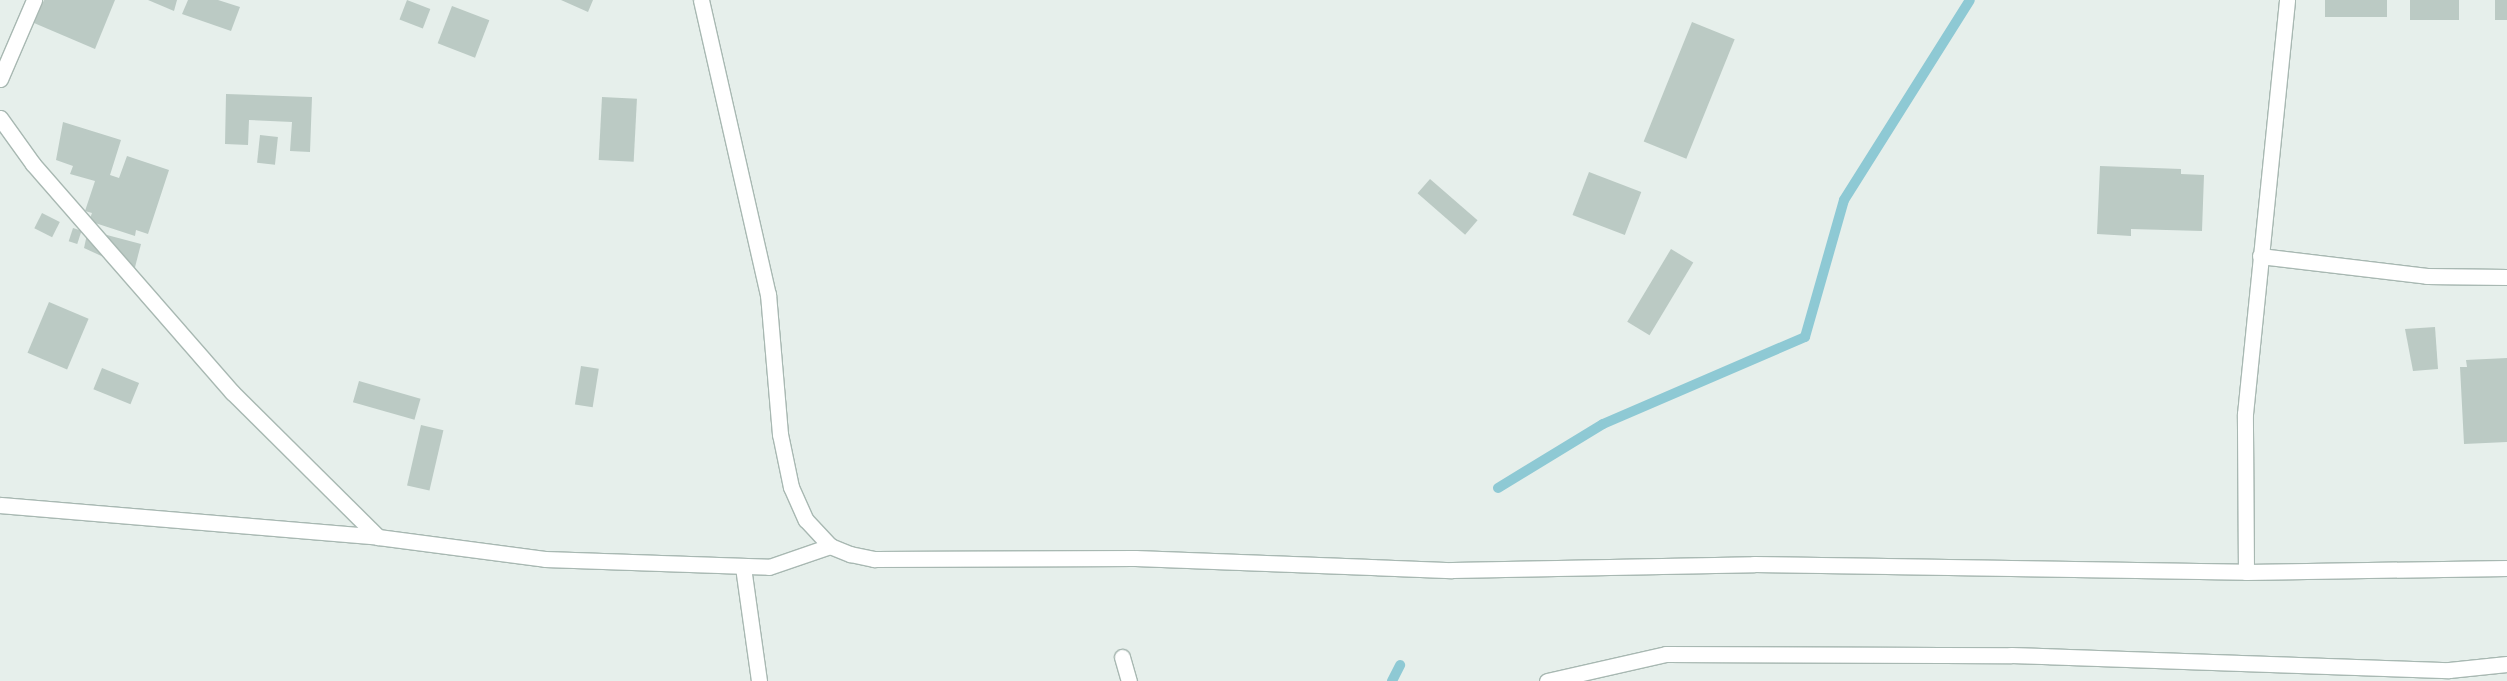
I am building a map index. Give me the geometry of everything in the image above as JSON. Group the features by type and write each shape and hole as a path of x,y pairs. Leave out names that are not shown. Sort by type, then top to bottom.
{"street":[{"path":"0,79 34,0"},
{"path":"701,0 768,294 780,434 791,487 806,520 830,546 874,558 1135,558 1452,570 1754,564 2246,572 2507,568"},
{"path":"2246,572 2245,414 2287,0"},
{"path":"0,118 34,164 232,392 378,536"},
{"path":"2260,256 2426,276 2507,276"},
{"path":"0,505 378,536 545,559 769,568 830,546"},
{"path":"743,567 759,681"},
{"path":"1547,681 1666,654 2011,655 2449,670 2507,664"},
{"path":"1122,657 1129,681"}],"building":[{"path":"44,0 115,0 95,49 34,23"},
{"path":"148,0 177,0 174,11"},
{"path":"188,0 218,0 240,7 231,31 182,14"},
{"path":"407,0 430,9 423,29 399,20"},
{"path":"561,0 593,0 588,12"},
{"path":"2325,0 2387,0 2387,17 2325,17"},
{"path":"2410,0 2459,0 2459,20 2410,20"},
{"path":"2495,0 2507,0 2507,20 2495,20"},
{"path":"452,6 489,20 475,58 438,43"},
{"path":"1692,22 1735,39 1686,159 1644,142"},
{"path":"226,94 312,97 310,152 290,151 292,122 249,120 248,145 225,144"},
{"path":"602,97 637,99 634,162 599,160"},
{"path":"63,122 121,140 110,175 119,178 127,156 169,170 148,234 136,230 135,236 89,221 92,213 85,211 95,181 70,174 73,166 56,160"},
{"path":"260,135 278,137 275,165 257,163"},
{"path":"2100,166 2181,169 2181,174 2204,175 2202,231 2131,229 2131,236 2097,234"},
{"path":"1589,172 1641,192 1625,235 1573,215"},
{"path":"1430,179 1478,220 1465,235 1418,193"},
{"path":"42,213 60,222 52,237 34,228"},
{"path":"73,228 82,231 77,244 69,241"},
{"path":"88,230 141,244 134,271 84,248"},
{"path":"1671,249 1693,262 1650,335 1627,322"},
{"path":"49,302 89,319 67,369 28,353"},
{"path":"2435,327 2438,369 2413,371 2405,329"},
{"path":"2507,358 2507,442 2464,444 2460,367 2467,367 2466,360"},
{"path":"581,366 599,369 593,407 575,405"},
{"path":"102,368 139,383 130,404 93,389"},
{"path":"359,381 421,399 414,420 353,402"},
{"path":"421,425 443,430 429,491 407,485"}],"waterway":[{"path":"1498,488 1603,424 1805,337 1844,200 1970,0"},
{"path":"1392,681 1400,665"}]}
